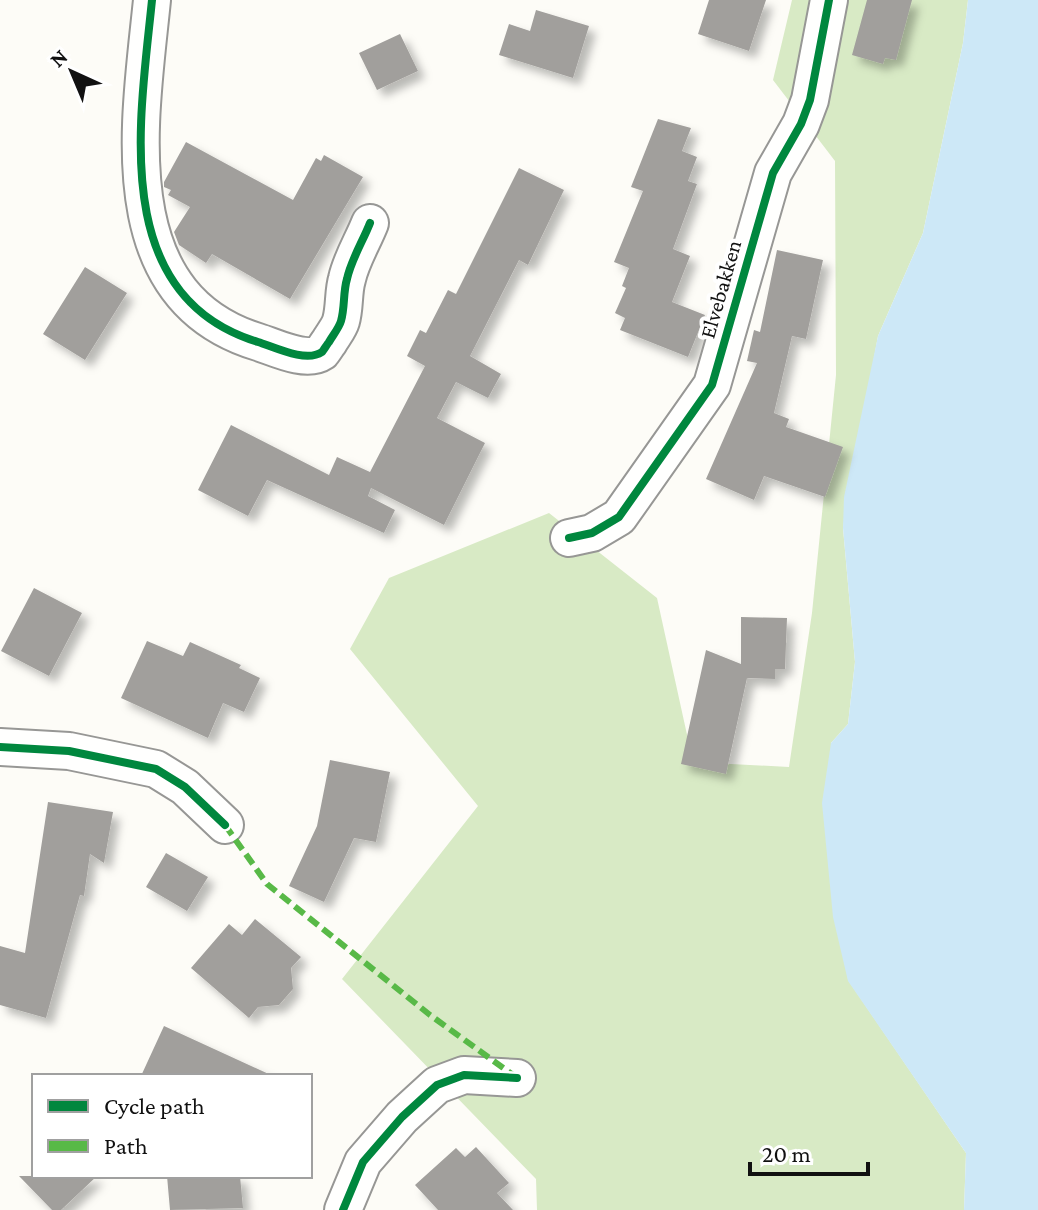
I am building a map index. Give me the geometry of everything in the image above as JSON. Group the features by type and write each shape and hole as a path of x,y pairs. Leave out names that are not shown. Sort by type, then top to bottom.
{"street":[{"path":"152,0 141,107 140,181 156,251 180,295 198,313 246,338 311,356 323,351 341,322 347,277 370,223"},
{"name":"Elvebakken","path":"569,538 592,533 619,517 712,385 773,173 801,124 810,100 829,0"},
{"path":"0,747 69,751 156,769 185,787 225,825"},
{"path":"343,1210 363,1162 402,1117 437,1085 464,1075 517,1078"}],"green space":[{"path":"792,0 968,0 963,43 923,233 878,336 843,528 855,662 848,724 831,743 848,980 966,1153 964,1210 537,1210 536,1179 342,979 478,806 350,649 389,578 549,513 657,598 693,762 789,767 812,613 836,375 835,161 773,80"}],"water":[{"path":"968,0 1038,0 1038,1210 964,1210 966,1153 848,981 833,917 822,803 831,743 848,724 855,662 843,528 844,497 878,336 923,233 963,43"}],"building":[{"path":"709,0 766,0 749,51 698,34"},
{"path":"867,0 912,0 896,60 885,58 883,64 852,55"},
{"path":"536,10 589,26 573,78 499,55 509,24 530,31"},
{"path":"400,34 418,71 377,90 359,53"},
{"path":"658,119 691,128 682,151 697,157 688,181 697,184 673,249 690,256 672,302 705,315 688,357 620,330 625,318 615,313 626,288 622,286 629,268 614,262 643,191 631,187"},
{"path":"186,142 293,200 316,158 321,161 324,155 363,177 290,299 212,254 206,263 179,245 174,232 190,207 168,195 171,190 164,187 164,182"},
{"path":"519,168 564,190 528,265 519,260 470,356 501,374 488,398 456,382 437,418 485,443 444,525 371,488 368,496 395,510 384,533 267,480 248,516 198,490 231,425 329,475 337,457 370,472 425,366 407,356 420,330 426,333 448,290 456,294"},
{"path":"777,250 823,260 806,339 792,336 774,413 789,419 786,427 843,447 825,497 764,476 754,500 706,479 757,363 747,361 754,330 760,332"},
{"path":"85,267 127,293 85,360 43,334"},
{"path":"34,588 82,613 49,676 1,651"},
{"path":"741,617 787,618 785,669 775,669 775,679 747,678 726,774 681,764 706,650 741,664"},
{"path":"147,641 183,656 190,642 241,665 239,668 260,678 244,712 223,703 208,738 121,698"},
{"path":"330,760 390,772 376,842 354,838 324,902 289,886 317,826"},
{"path":"48,802 113,812 104,863 90,854 84,896 80,895 46,1018 0,1005 0,946 25,953"},
{"path":"166,853 208,877 187,911 146,887"},
{"path":"255,919 301,957 291,968 293,989 279,1005 258,1007 249,1018 191,968 229,924 242,935"},
{"path":"164,1026 269,1074 142,1074"},
{"path":"476,1147 509,1183 497,1193 513,1210 438,1210 415,1185 456,1148 465,1157"},
{"path":"19,1176 95,1178 61,1210 52,1210"},
{"path":"167,1178 240,1178 243,1208 170,1210"}],"marked path":[{"path":"225,825 267,884 430,1015 513,1075"}],"cycle path":[{"path":"152,0 142,98 144,199 155,245 176,286 210,319 281,350 315,355 323,351 340,324 349,272 370,223"},
{"path":"569,538 592,533 619,517 712,385 773,173 801,124 810,100 829,0"},
{"path":"0,747 69,751 156,769 185,787 225,825"},
{"path":"343,1210 363,1162 402,1117 437,1085 464,1075 517,1078"}]}
